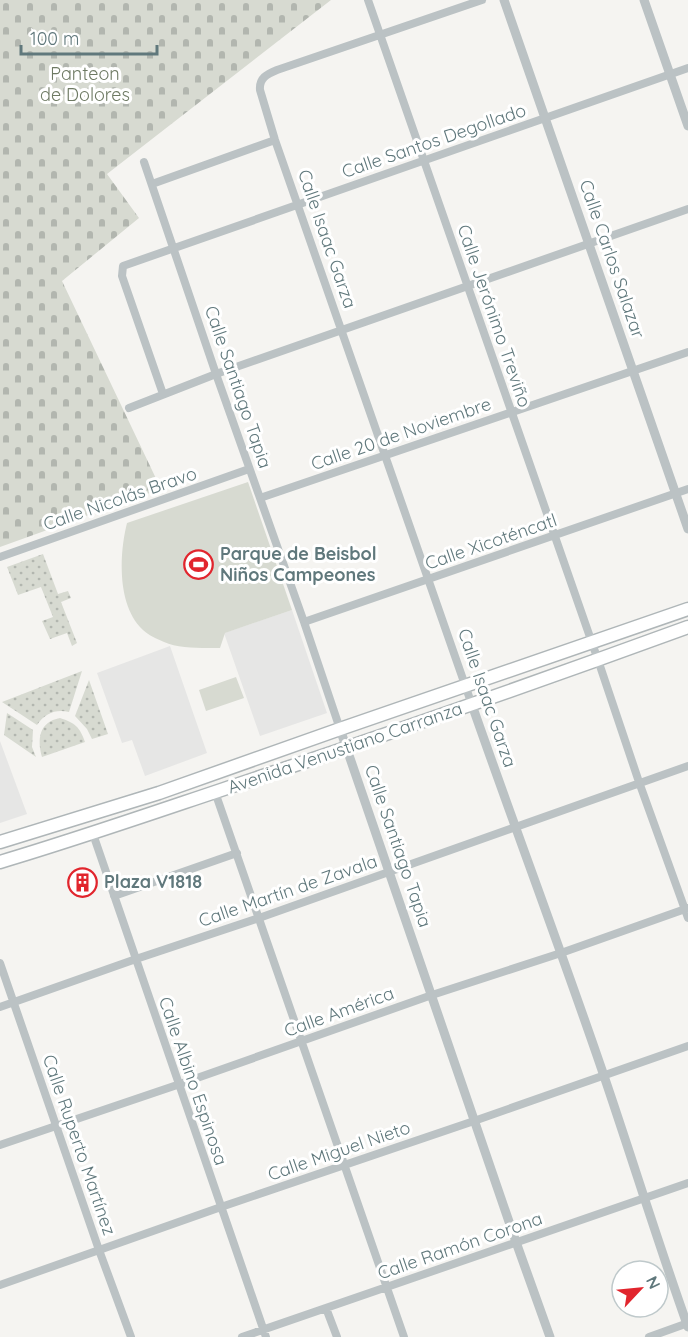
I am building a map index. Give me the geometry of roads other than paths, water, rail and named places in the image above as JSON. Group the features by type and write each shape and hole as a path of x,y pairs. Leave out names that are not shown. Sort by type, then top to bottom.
{"main road":[{"name":"Avenida Venustiano Carranza","path":"0,842 148,797 688,609"},
{"name":"Avenida Venustiano Carranza","path":"0,862 93,834 347,748 688,627"}],"street":[{"name":"Calle Jerónimo Treviño","path":"368,0 639,783 688,918"},
{"path":"380,35 482,0"},
{"name":"Calle Carlos Salazar","path":"504,0 688,529"},
{"path":"644,0 688,126"},
{"name":"Calle Isaac Garza","path":"380,35 277,70 262,78 259,84 260,90 275,140 514,827 604,1075 688,1325"},
{"name":"Calle Santos Degollado","path":"163,394 122,276 123,266 688,68"},
{"path":"152,184 275,140"},
{"name":"Calle Santiago Tapia","path":"144,162 550,1337"},
{"path":"129,408 216,374 688,209"},
{"name":"Calle 20 de Noviembre","path":"260,498 688,352"},
{"name":"Calle Nicolás Bravo","path":"0,557 249,469"},
{"name":"Calle Xicoténcatl","path":"304,622 688,489"},
{"name":"Calle Martín de Zavala","path":"0,1007 688,766"},
{"path":"215,792 404,1337"},
{"name":"Calle Albino Espinosa","path":"93,834 265,1333"},
{"path":"114,896 237,854"},
{"name":"Calle América","path":"0,1145 686,908"},
{"name":"Calle Ruperto Martínez","path":"0,963 131,1337"},
{"name":"Calle Miguel Nieto","path":"0,1285 688,1046"},
{"name":"Calle Ramón Corona","path":"242,1337 265,1333 326,1308 688,1182"},
{"path":"326,1308 337,1337"},
{"path":"649,1337 688,1325"}],"place":[{"name":"Parque de Beisbol Niños Campeones","path":"199,564"},
{"name":"Plaza V1818","path":"83,882"}],"park label":[{"name":"Panteon de Dolores","path":"85,84"}]}
